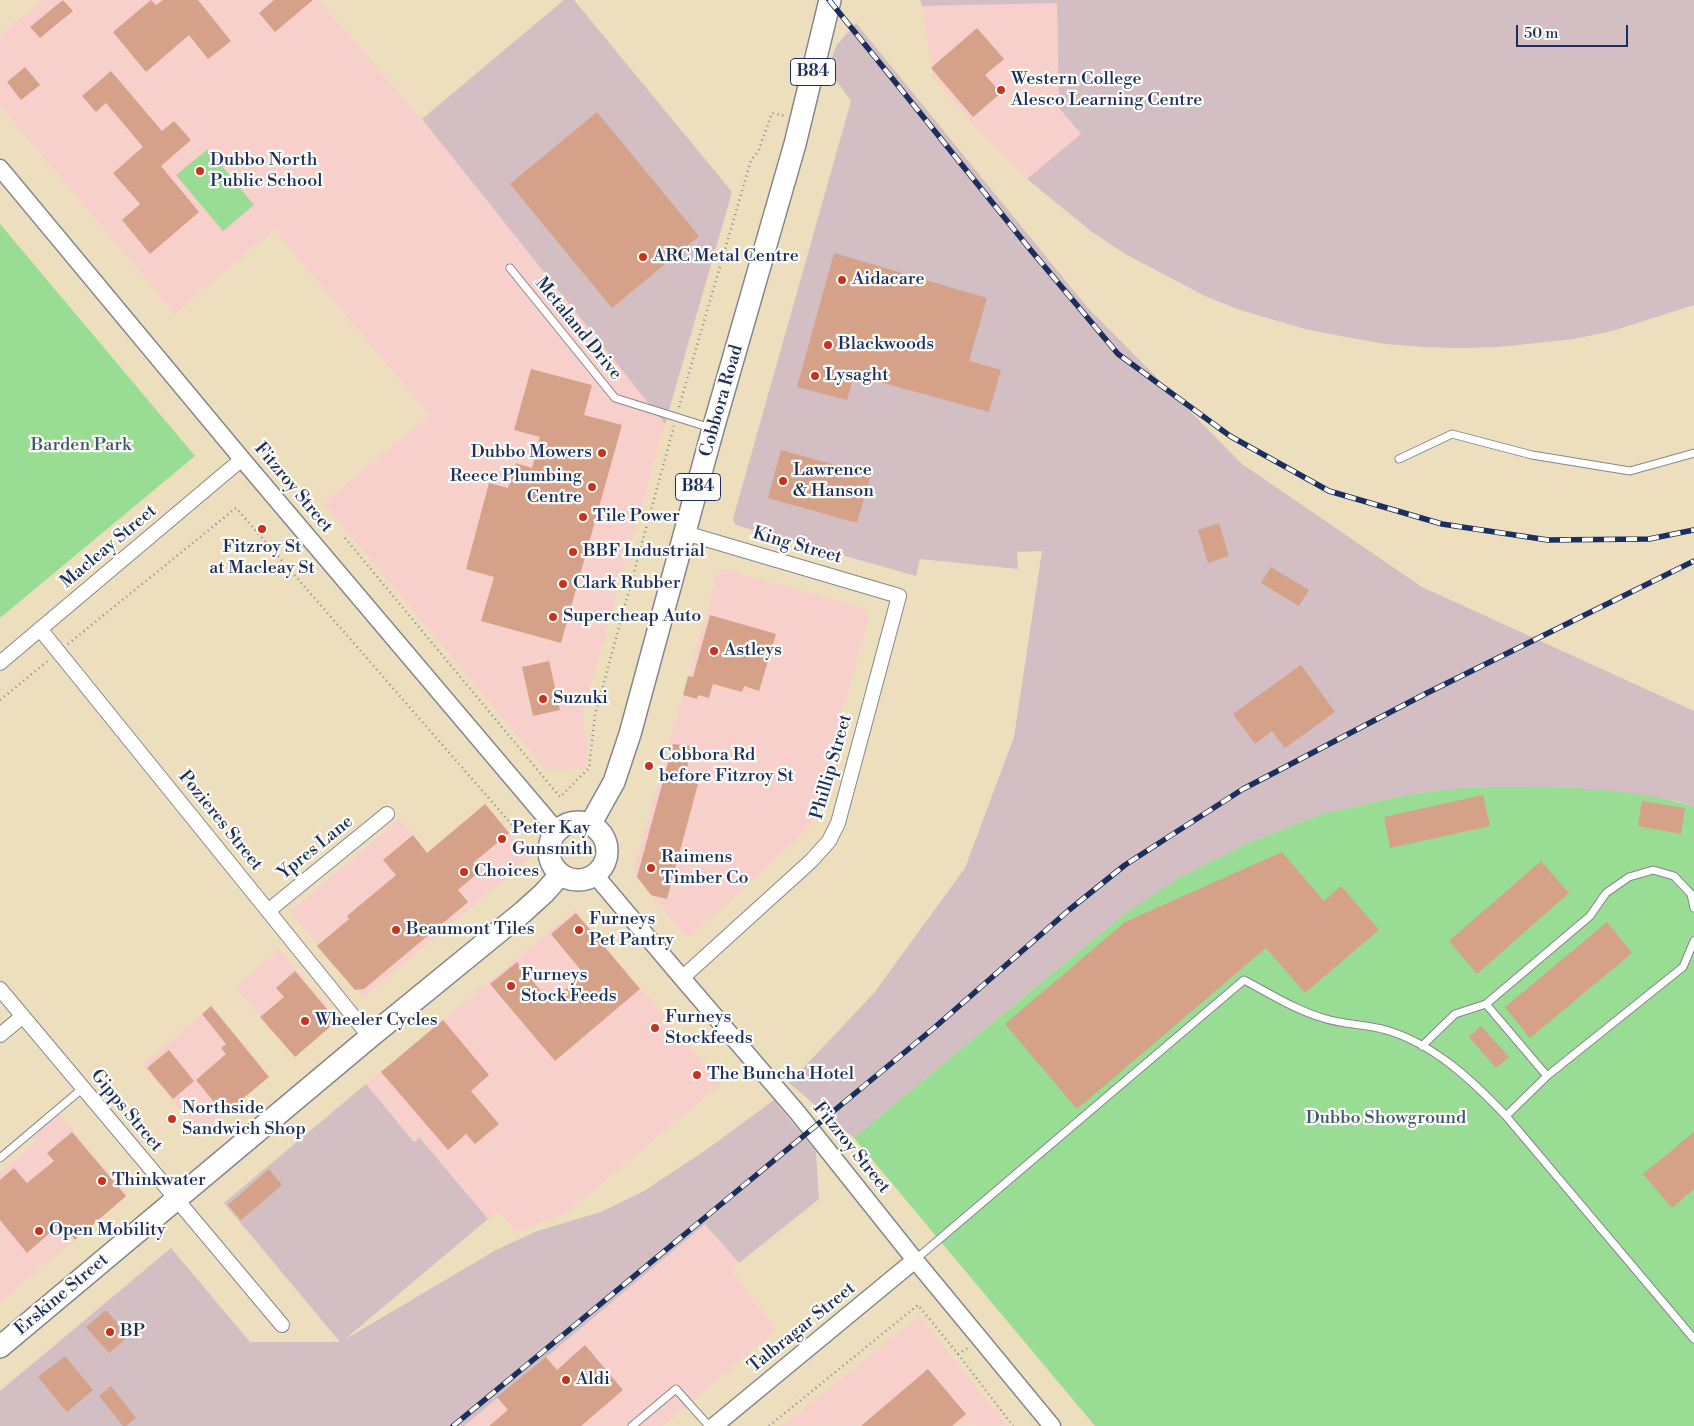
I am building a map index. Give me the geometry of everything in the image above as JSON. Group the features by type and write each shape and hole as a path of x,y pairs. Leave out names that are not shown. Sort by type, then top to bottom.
{"main road":[{"name":"Cobbora Road","path":"590,825 614,782 630,734 801,120 830,0"},
{"path":"582,822 599,831 607,849 602,868 595,875 577,881 560,875 554,869 548,854 552,838 557,831 572,823 582,822"},
{"name":"Erskine Street","path":"0,1347 370,1036 523,912 560,875"}],"street":[{"name":"Fitzroy Street","path":"0,168 242,459 557,831"},
{"name":"Macleay Street","path":"0,663 242,459"},
{"name":"King Street","path":"685,533 899,596"},
{"name":"Phillip Street","path":"682,978 811,861 829,841 838,822 899,596"},
{"name":"Pozieres Street","path":"40,629 370,1036"},
{"name":"Ypres Lane","path":"268,911 387,814"},
{"name":"Fitzroy Street","path":"595,875 815,1134 915,1260 1052,1426"},
{"name":"Gipps Street","path":"0,989 282,1325"},
{"path":"0,1036 23,1016"},
{"name":"Talbragar Street","path":"714,1426 915,1260"}],"lane":[{"name":"Metaland Drive","path":"510,268 614,398 714,429"},
{"path":"1399,459 1452,434 1532,456 1630,472 1694,453"},
{"path":"1422,1046 1456,1014 1486,1004 1590,916 1606,893 1629,877 1653,870 1674,876 1692,894 1694,908"},
{"path":"1506,1116 1547,1076 1683,967 1694,941"},
{"path":"915,1260 1244,980 1304,1011 1341,1023 1366,1025 1389,1031 1422,1046 1460,1071 1484,1092 1506,1116 1694,1339"},
{"path":"1486,1004 1547,1076"},
{"path":"0,1158 83,1088"},
{"path":"632,1426 676,1389 709,1426"}],"path":[{"path":"346,538 560,797 589,768 595,715 676,418 751,160 758,152 772,114 801,120"},
{"path":"0,700 236,508 520,834"},
{"path":"769,1426 918,1305 1013,1426"},
{"path":"958,1354 980,1339"}],"shaded area":[{"path":"42,0 319,0 422,119 665,424 584,709 584,729 588,748 585,769 546,770 323,503 429,415 274,230 175,314 0,106 0,35"},
{"path":"564,0 574,0 732,192 665,424 422,119"},
{"path":"920,0 1694,0 1694,305 1612,331 1574,339 1499,347 1459,348 1385,344 1305,329 1237,309 1205,296 1127,255 1092,232 1027,179 1081,134 1059,108 1057,3 922,6"},
{"name":"Western College Alesco Learning Centre","path":"1057,2 1059,108 1081,134 1027,179 977,129 933,77 922,6"},
{"path":"856,23 1087,307 1242,464 1422,587 1694,711 1694,807 1677,801 1451,789 1406,795 1322,814 1249,843 1123,915 854,1138 789,1083 874,993 965,868 1014,737 1042,551 1017,552 1018,569 920,559 916,576 739,526 735,524 733,519 851,101 828,69 836,46"},
{"path":"721,570 727,570 864,608 868,612 869,617 810,827 693,935 687,936 633,872 717,574"},
{"path":"487,805 531,857 363,998 290,911 400,819 429,853"},
{"path":"575,910 721,1084 565,1214 517,1232 499,1211 488,1219 420,1138 414,1142 366,1084"},
{"path":"279,949 338,1019 294,1056 235,987"},
{"path":"212,1006 270,1076 201,1134 142,1064"},
{"path":"366,1084 414,1142 420,1138 488,1219 344,1340 496,1250 537,1231 601,1212 644,1191 706,1150 774,1100 816,1152 819,1199 739,1263 705,1224 464,1426 0,1426 0,1391 171,1248 250,1342 340,1342 224,1203"},
{"path":"59,1114 128,1196 0,1302 0,1173 37,1141 33,1136"},
{"path":"706,1223 739,1263 731,1270 776,1330 663,1426 464,1426"},
{"path":"919,1316 1007,1425 782,1426"}],"green space":[{"path":"208,149 254,205 223,231 176,175"},
{"name":"Barden Park","path":"0,224 195,456 0,618"},
{"name":"Dubbo Showground","path":"1545,787 1622,792 1671,800 1694,807 1694,1426 1095,1426 854,1138 1123,915 1179,878 1249,843 1322,814 1406,795 1451,789"}],"building":[{"path":"63,0 73,11 40,38 30,27"},
{"path":"151,0 156,5 163,0 198,0 231,41 208,59 189,35 146,72 113,32"},
{"path":"274,0 313,0 275,32 259,13"},
{"path":"977,28 1004,59 985,75 1001,93 973,117 931,68"},
{"path":"25,67 40,85 21,100 7,82"},
{"path":"111,71 162,131 174,121 191,140 161,166 199,212 150,254 122,220 140,204 113,173 143,147 106,103 96,112 82,96"},
{"path":"597,112 699,236 612,308 510,184"},
{"path":"834,253 987,298 969,361 1001,370 989,412 854,375 847,400 797,387"},
{"path":"531,369 592,385 584,415 622,425 561,643 481,621 494,577 466,569 489,483 508,488 516,463 532,468 540,437 514,430"},
{"path":"781,450 871,475 857,523 768,498"},
{"path":"1219,523 1229,556 1208,563 1198,530"},
{"path":"1271,567 1309,590 1299,606 1261,583"},
{"path":"710,615 776,634 759,691 744,686 742,692 713,684 709,698 698,695 697,699 683,695 688,676 693,677"},
{"path":"549,661 560,710 533,716 522,667"},
{"path":"1301,665 1335,712 1285,748 1272,731 1255,744 1233,714"},
{"path":"673,744 691,746 685,779 698,784 667,899 651,895 637,877"},
{"path":"1483,795 1490,826 1390,848 1384,817"},
{"path":"1642,801 1685,808 1681,834 1638,826"},
{"path":"485,804 509,833 473,863 480,871 458,890 468,902 364,989 355,990 317,946 349,919 347,916 396,875 383,860 413,835 427,853"},
{"path":"1282,852 1324,901 1341,886 1379,930 1305,993 1266,948 1077,1109 1005,1024 1125,922"},
{"path":"1541,861 1569,893 1477,974 1449,941"},
{"path":"576,913 640,989 555,1061 490,984 517,962 550,1002 584,974 551,934"},
{"path":"1607,922 1632,953 1530,1038 1505,1007"},
{"path":"295,971 337,1021 295,1057 260,1017 284,997 276,988"},
{"path":"211,1006 269,1077 224,1114 196,1080 226,1054 221,1048 226,1044 202,1014"},
{"path":"443,1020 489,1075 471,1091 499,1124 475,1144 466,1134 448,1150 381,1072"},
{"path":"1481,1026 1509,1057 1496,1068 1469,1037"},
{"path":"169,1050 194,1081 173,1099 147,1068"},
{"path":"72,1132 126,1196 75,1240 61,1223 27,1253 0,1220 0,1180 14,1168 27,1183 54,1161 47,1153"},
{"path":"1694,1132 1694,1189 1672,1208 1643,1174"},
{"path":"269,1169 282,1185 241,1220 228,1205"},
{"path":"106,1310 129,1336 109,1353 86,1327"},
{"name":"Aldi","path":"585,1345 623,1390 581,1426 489,1426 508,1410 497,1397 546,1357 557,1370"},
{"path":"65,1356 93,1390 67,1412 38,1377"},
{"path":"928,1369 966,1414 952,1426 861,1426"},
{"path":"111,1386 136,1418 126,1426 123,1426 99,1396"}],"railway":[{"path":"829,0 1029,248 1118,354 1230,436 1329,491 1442,524 1548,540 1649,539 1694,530"},
{"path":"453,1426 934,1028 1069,910 1125,865 1243,789 1425,694 1694,561"}],"place":[{"name":"Western College Alesco Learning Centre","path":"1001,90"},
{"name":"Dubbo North Public School","path":"200,171"},
{"name":"ARC Metal Centre","path":"643,257"},
{"name":"Aidacare","path":"842,280"},
{"name":"Blackwoods","path":"828,345"},
{"name":"Lysaght","path":"815,376"},
{"name":"Dubbo Mowers","path":"602,453"},
{"name":"Lawrence & Hanson","path":"783,481"},
{"name":"Reece Plumbing Centre","path":"592,487"},
{"name":"Tile Power","path":"583,517"},
{"name":"Fitzroy St at Macleay St","path":"262,529"},
{"name":"BBF Industrial","path":"573,552"},
{"name":"Clark Rubber","path":"563,584"},
{"name":"Supercheap Auto","path":"553,617"},
{"name":"Astleys","path":"714,651"},
{"name":"Suzuki","path":"543,699"},
{"name":"Cobbora Rd before Fitzroy St","path":"649,766"},
{"name":"Peter Kay Gunsmith","path":"502,839"},
{"name":"Raimens Timber Co","path":"651,868"},
{"name":"Choices","path":"464,872"},
{"name":"Beaumont Tiles","path":"396,930"},
{"name":"Furneys Pet Pantry","path":"579,930"},
{"name":"Furneys Stock Feeds","path":"511,986"},
{"name":"Wheeler Cycles","path":"305,1021"},
{"name":"Furneys Stockfeeds","path":"655,1028"},
{"name":"The Buncha Hotel","path":"697,1075"},
{"name":"Northside Sandwich Shop","path":"172,1119"},
{"name":"Thinkwater","path":"102,1181"},
{"name":"Open Mobility","path":"39,1231"},
{"name":"BP","path":"110,1332"},
{"name":"Aldi","path":"566,1380"}]}
